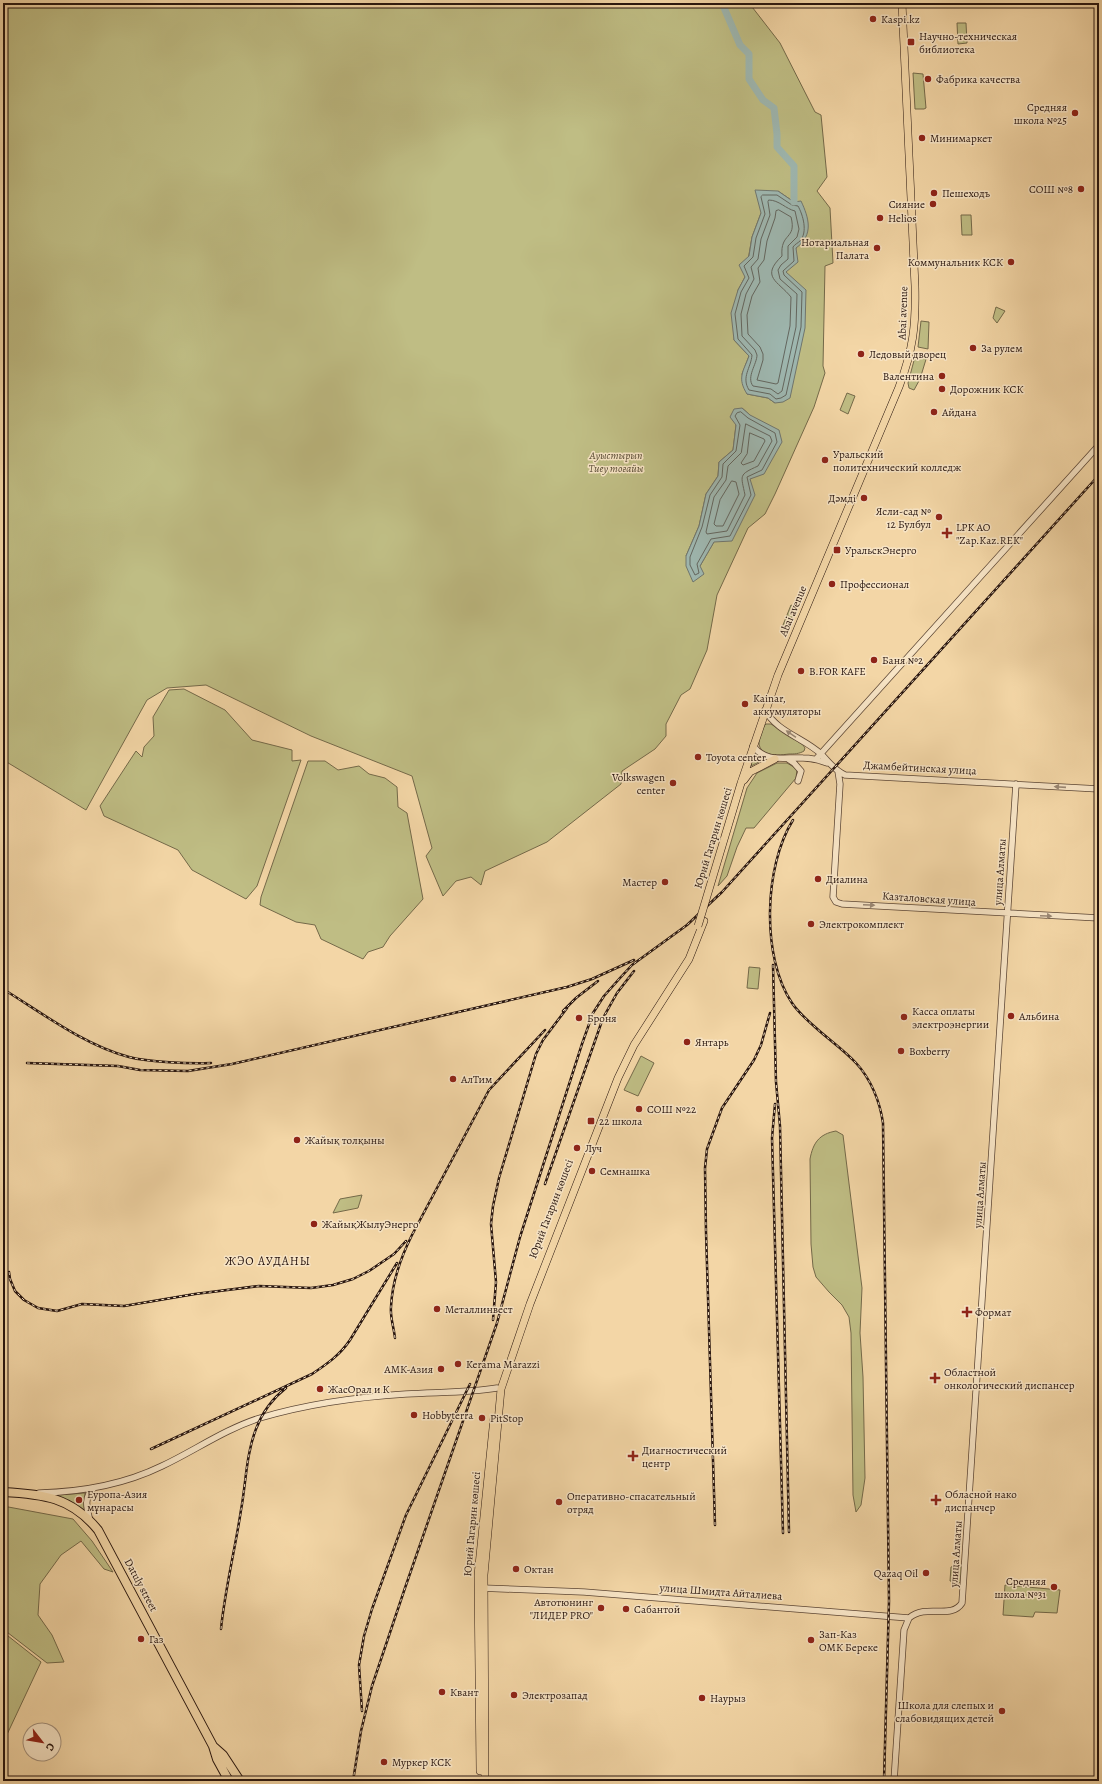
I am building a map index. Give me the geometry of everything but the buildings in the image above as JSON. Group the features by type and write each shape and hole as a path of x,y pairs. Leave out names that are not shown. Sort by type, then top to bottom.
{"highway":[{"name":"Datuly street","path":"3,1492 50,1496 78,1511 90,1521 102,1535 213,1746 217,1759 229,1781"},
{"name":"Datuly street","path":"213,1746 223,1755 237,1780"}],"main road":[{"name":"Abai avenue","path":"741,783 765,710 791,643 899,387 912,348 916,313 902,3"},
{"path":"741,783 750,772 775,759"},
{"name":"Юрий Гагарин көшесі","path":"485,1781 480,1588 501,1389 530,1304 618,1078 634,1045 689,959 701,924 741,783"},
{"name":"Юрий Гагарин көшесі","path":"480,1781 480,1588 496,1388 527,1303 618,1068 638,1030 686,956 701,924"}],"street":[{"path":"816,759 1099,446"},
{"name":"Джамбейтинская улица","path":"765,710 774,723 821,754 829,764 845,775 1099,789"},
{"path":"753,746 760,754 775,759 816,759 829,764"},
{"path":"786,758 799,767 801,771 798,781"},
{"name":"Казталовская улица","path":"838,771 840,784 833,897 836,902 842,904 1099,918"},
{"name":"улица Алматы","path":"960,1606 963,1598 1016,784"},
{"path":"26,1493 94,1488 126,1480 161,1467 244,1423 261,1418 339,1401 404,1394 474,1391 496,1388"},
{"path":"90,1521 87,1510 87,1500 94,1488"},
{"name":"улица Шмидта Айталиева","path":"480,1588 584,1592 909,1618 919,1612 950,1611 960,1606"},
{"path":"894,1781 904,1630 909,1618"}],"green space":[{"name":"Ауыстырып Тиеу тоғайы","path":"3,3 749,3 780,43 815,112 821,115 827,177 817,191 830,208 833,263 825,266 823,366 825,373 814,407 775,494 765,514 748,528 717,595 707,650 690,689 681,695 666,724 666,736 655,749 622,771 621,784 547,842 485,871 481,885 471,877 456,881 443,896 426,856 432,848 412,776 311,736 206,685 167,688 147,700 86,810 5,761 3,762","holes":["778,191 794,202 796,248 786,272 775,403 768,398 747,394 742,374 749,356 734,340 738,290 745,277 752,237 761,213","742,408 750,415 750,479 700,566 686,556 699,526 706,494 718,476 719,462 733,450 736,425"]},
{"path":"957,23 966,23 967,43 958,44"},
{"path":"913,73 923,74 926,108 924,109 915,109"},
{"path":"961,215 971,215 972,235 962,235"},
{"path":"996,307 1005,311 997,323 993,318"},
{"path":"921,321 929,322 928,349 918,347"},
{"path":"916,353 927,356 920,379 914,390 909,388 908,383"},
{"path":"847,393 855,396 848,414 840,410"},
{"path":"791,605 796,607 785,635 781,630"},
{"path":"184,689 225,710 252,740 292,750 292,761 301,760 257,886 246,899 192,870 178,850 104,816 100,806 136,751 142,757 144,747 154,736 153,717 169,690"},
{"path":"766,724 771,724 803,745 805,748 804,751 796,754 777,755 763,751 759,742 760,735"},
{"path":"754,752 765,759 751,766"},
{"path":"308,761 325,761 338,770 359,766 369,774 385,778 397,787 398,807 407,813 423,899 390,936 383,947 368,952 363,959 321,939 315,925 296,922 260,905 261,897"},
{"path":"777,763 787,763 797,769 796,778 754,828 746,828 737,847 727,876 718,886 747,788 757,773"},
{"path":"749,967 760,968 758,989 747,988"},
{"path":"641,1056 654,1063 638,1096 624,1090"},
{"path":"836,1131 843,1135 862,1288 860,1333 863,1377 865,1478 861,1505 856,1512 853,1495 851,1333 849,1317 842,1305 816,1277 813,1267 811,1244 810,1159 813,1148 818,1140 825,1134"},
{"path":"362,1195 358,1208 333,1213 340,1199"},
{"path":"85,1493 84,1512 57,1495"},
{"path":"3,1506 73,1519 92,1541 113,1572 104,1569 81,1541 61,1555 40,1584 38,1615 52,1635 64,1662 47,1663 3,1629"},
{"path":"958,1565 962,1567 961,1582 958,1583 950,1581 951,1567"},
{"path":"1005,1585 1060,1590 1057,1613 1035,1612 1033,1617 1003,1615"},
{"path":"3,1632 41,1662 3,1743"}],"water":[{"path":"755,190 778,191 794,202 801,201 808,220 808,232 806,238 796,248 798,262 786,272 806,290 805,328 790,398 783,402 775,403 768,398 747,394 742,384 743,371 749,356 734,340 731,313 738,290 745,277 739,265 749,256 752,237 761,213"},
{"path":"742,408 750,415 779,430 782,442 764,474 750,479 755,495 732,541 714,542 700,566 704,574 693,582 686,566 686,556 699,526 706,494 718,476 719,462 733,450 736,425 730,417 734,409"}],"waterway":[{"path":"722,3 740,45 749,54 749,79 763,100 774,108 777,147 794,166 794,202"}],"railway":[{"path":"353,1781 361,1731 372,1686 497,1323 520,1237 593,1013 604,996 632,965 687,925 722,892 1099,475"},
{"path":"793,820 783,839 776,862 772,886 770,912 771,937 775,961 782,984 794,1006 809,1022 851,1058 866,1076 880,1107 883,1123 889,1601 884,1781"},
{"path":"27,1063 118,1066 140,1070 188,1071 232,1064 567,987 592,979 634,960"},
{"path":"773,965 776,1082 780,1126 789,1532"},
{"path":"545,1184 603,1018 617,993 634,971"},
{"path":"563,1011 576,998 598,981"},
{"path":"3,989 64,1028 112,1052 147,1060 181,1063 211,1063"},
{"path":"493,1320 496,1282 491,1224 499,1178 536,1054 543,1040 567,1008"},
{"path":"715,1525 706,1232 705,1168 707,1149 722,1108 754,1060 761,1045 770,1013"},
{"path":"395,1338 391,1311 393,1289 404,1252 412,1235 489,1090 545,1030"},
{"path":"775,1104 772,1138 783,1533"},
{"path":"9,1272 15,1291 24,1300 38,1308 57,1311 82,1304 124,1306 195,1294 259,1286 311,1288 333,1285 353,1279 369,1271 394,1254 406,1241"},
{"path":"151,1449 312,1374 328,1363 338,1355 350,1340 397,1263"},
{"path":"362,1711 359,1665 364,1636 372,1609 406,1515 470,1384"},
{"path":"221,1629 243,1500 248,1459 253,1439 258,1423 272,1401 286,1388"}],"place":[{"name":"Kaspi.kz","path":"873,19"},
{"name":"Научно-техническая библиотека","path":"911,42"},
{"name":"Фабрика качества","path":"928,79"},
{"name":"Средняя школа №25","path":"1075,113"},
{"name":"Минимаркет","path":"922,138"},
{"name":"СОШ №8","path":"1081,189"},
{"name":"Пешеходъ","path":"934,193"},
{"name":"Сияние","path":"933,204"},
{"name":"Helios","path":"880,218"},
{"name":"Нотариальная Палата","path":"877,248"},
{"name":"Коммунальник КСК","path":"1011,262"},
{"name":"За рулем","path":"973,348"},
{"name":"Ледовый дворец","path":"861,354"},
{"name":"Валентина","path":"942,376"},
{"name":"Дорожник КСК","path":"942,389"},
{"name":"Айдана","path":"934,412"},
{"name":"Уральский политехнический колледж","path":"825,460"},
{"name":"Дəмді","path":"864,498"},
{"name":"Ясли-сад № 12 Булбул","path":"939,517"},
{"name":"LPK AO \"Zap.Kaz.REK\"","path":"947,533"},
{"name":"УральскЭнерго","path":"837,550"},
{"name":"Профессионал","path":"832,584"},
{"name":"Баня №2","path":"874,660"},
{"name":"B.FOR KAFE","path":"801,671"},
{"name":"Kainar, аккумуляторы","path":"745,704"},
{"name":"Toyota center","path":"698,757"},
{"name":"Volkswagen center","path":"673,783"},
{"name":"Диалина","path":"818,879"},
{"name":"Мастер","path":"665,882"},
{"name":"Электрокомплект","path":"811,924"},
{"name":"Альбина","path":"1011,1016"},
{"name":"Касса оплаты электроэнергии","path":"904,1017"},
{"name":"Броня","path":"579,1018"},
{"name":"Янтарь","path":"687,1042"},
{"name":"Boxberry","path":"901,1051"},
{"name":"АлТим","path":"453,1079"},
{"name":"СОШ №22","path":"639,1109"},
{"name":"22 школа","path":"591,1121"},
{"name":"Жайық толқыны","path":"297,1140"},
{"name":"Луч","path":"577,1148"},
{"name":"Семнашка","path":"592,1171"},
{"name":"ЖайықЖылуЭнерго","path":"314,1224"},
{"name":"Металлинвест","path":"437,1309"},
{"name":"Формат","path":"967,1312"},
{"name":"Kerama Marazzi","path":"458,1364"},
{"name":"АМК-Азия","path":"441,1369"},
{"name":"Областной онкологический диспансер","path":"935,1378"},
{"name":"ЖасОрал и К","path":"320,1389"},
{"name":"Hobbyterra","path":"414,1415"},
{"name":"PitStop","path":"482,1418"},
{"name":"Диагностический центр","path":"633,1456"},
{"name":"Еуропа-Азия мұнарасы","path":"79,1500"},
{"name":"Обласной нако диспанчер","path":"936,1500"},
{"name":"Оперативно-спасательный отряд","path":"559,1502"},
{"name":"Октан","path":"516,1569"},
{"name":"Qazaq Oil","path":"926,1573"},
{"name":"Средняя школа №31","path":"1054,1587"},
{"name":"Автотюнинг \"ЛИДЕР PRO\"","path":"601,1608"},
{"name":"Сабантой","path":"626,1609"},
{"name":"Газ","path":"141,1639"},
{"name":"Зап-Каз ОМК Береке","path":"811,1640"},
{"name":"Квант","path":"442,1692"},
{"name":"Электрозапад","path":"514,1695"},
{"name":"Наурыз","path":"702,1698"},
{"name":"Школа для слепых и слабовидящих детей","path":"1002,1711"},
{"name":"Муркер КСК","path":"384,1762"}],"district":[{"name":"ЖЭО АУДАНЫ","path":"268,1261"}]}
